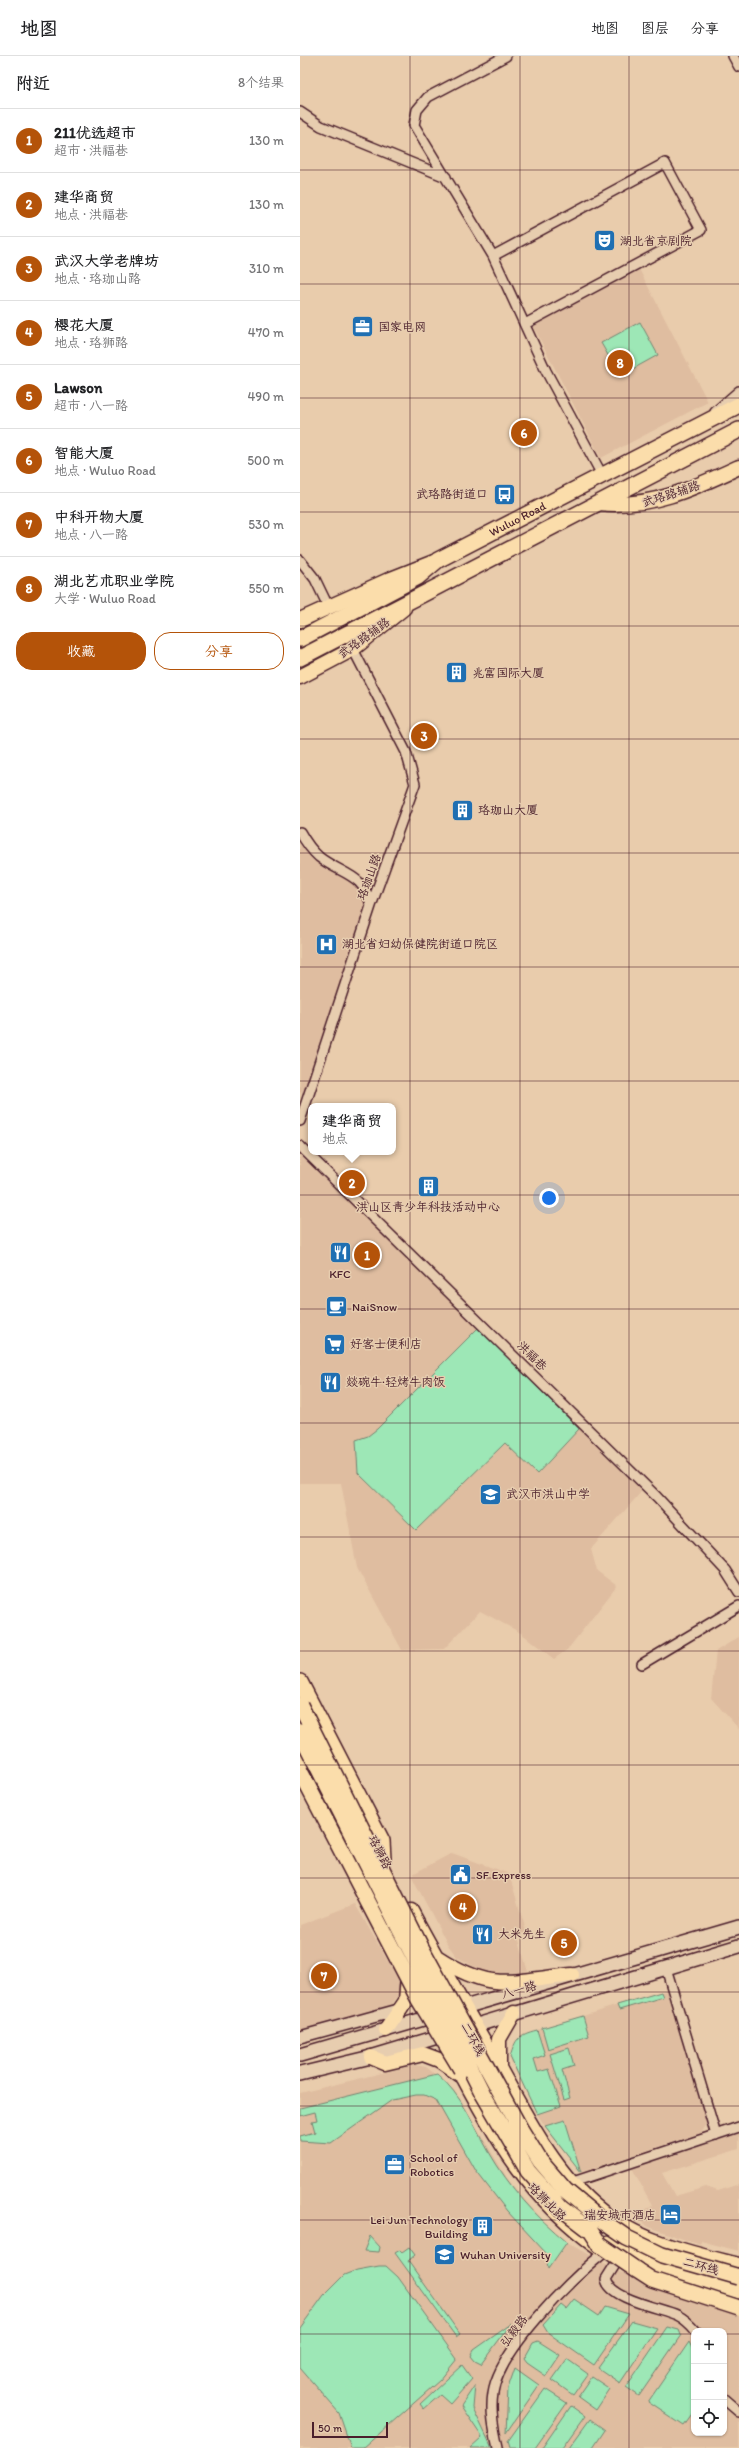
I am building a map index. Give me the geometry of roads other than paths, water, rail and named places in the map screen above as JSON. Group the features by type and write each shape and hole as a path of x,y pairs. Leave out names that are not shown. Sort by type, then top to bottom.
{"highway":[{"name":"Wuluo Road","path":"300,639 418,577 438,560 739,405"},
{"name":"Wuluo Road","path":"300,658 739,430"},
{"path":"300,1682 382,1841 383,1859"},
{"name":"二环线","path":"300,1705 422,1948 521,2130 540,2161 565,2190 601,2220 627,2238 662,2255 739,2277"},
{"name":"二环线","path":"300,1732 483,2094 518,2156 542,2189 561,2208 592,2232 631,2256 657,2268 739,2291"},
{"path":"300,1771 418,1998 466,2077 483,2094"},
{"path":"592,2232 600,2245 652,2280 739,2308"}],"main road":[{"name":"武珞路辅路","path":"599,503 634,505 659,500 697,486 739,467"},
{"path":"300,620 328,606 438,560"},
{"name":"武珞路辅路","path":"300,677 353,649 424,593"},
{"name":"珞狮路","path":"300,1695 383,1859 434,1955 464,2006"},
{"path":"300,1752 433,2016"},
{"name":"八一路","path":"300,2055 739,1927"},
{"name":"八一路","path":"300,2074 442,2036 739,1946"},
{"path":"434,1955 455,1968 488,1982 524,1982 572,1975"},
{"path":"386,2030 402,2009 408,1992 408,1968"},
{"path":"464,2006 536,2134 573,2182 597,2208 630,2229 667,2245 739,2265"},
{"path":"500,2068 499,2039 514,2013"},
{"name":"珞狮北路","path":"433,2016 464,2078 500,2143 530,2186 569,2224 605,2252 618,2260 739,2301"},
{"path":"371,2056 384,2063 423,2054 439,2060 464,2078"}],"street":[{"path":"506,56 428,97 417,110 414,125 493,256 546,371 602,475"},
{"path":"733,56 739,67"},
{"path":"300,112 321,126 446,177"},
{"path":"493,256 665,163 701,230 525,324"},
{"path":"702,424 739,391"},
{"path":"300,560 314,579 328,606"},
{"name":"珞珈山路","path":"300,1121 371,906 415,784 406,752 353,649"},
{"path":"300,832 318,856 360,882 367,892 371,906"},
{"name":"洪福巷","path":"300,1146 308,1154"},
{"name":"洪福巷","path":"309,1155 657,1497 725,1570 739,1592"},
{"path":"642,1664 739,1606"},
{"path":"666,1968 716,2134"},
{"path":"300,2037 402,2009"},
{"path":"573,2182 739,2127"},
{"name":"弘毅路","path":"498,2448 492,2408 493,2392 500,2372 555,2296 605,2252"},
{"path":"618,2260 606,2280 611,2289 620,2295 677,2316 692,2328"},
{"path":"725,2400 739,2412"}],"place":[{"name":"湖北省京剧院","path":"605,241"},
{"name":"国家电网","path":"362,327"},
{"name":"湖北艺术职业学院","path":"620,363"},
{"name":"智能大厦","path":"524,433"},
{"name":"武珞路街道口","path":"504,494"},
{"name":"兆富国际大厦","path":"457,673"},
{"name":"武汉大学老牌坊","path":"424,736"},
{"name":"珞珈山大厦","path":"462,810"},
{"name":"湖北省妇幼保健院街道口院区","path":"327,944"},
{"name":"建华商贸","path":"352,1183"},
{"name":"洪山区青少年科技活动中心","path":"428,1186"},
{"name":"KFC","path":"340,1253"},
{"name":"211优选超市","path":"367,1255"},
{"name":"NaiSnow","path":"336,1307"},
{"name":"好客士便利店","path":"334,1344"},
{"name":"燚碗牛·轻烤牛肉饭","path":"331,1382"},
{"name":"武汉市洪山中学","path":"491,1494"},
{"name":"SF Express","path":"461,1875"},
{"name":"樱花大厦","path":"463,1907"},
{"name":"大米先生","path":"482,1934"},
{"name":"Lawson","path":"564,1943"},
{"name":"中科开物大厦","path":"324,1976"},
{"name":"School of Robotics","path":"394,2165"},
{"name":"瑞安城市酒店","path":"671,2215"},
{"name":"Lei Jun Technology Building","path":"483,2227"},
{"name":"Wuhan University","path":"444,2255"}]}
